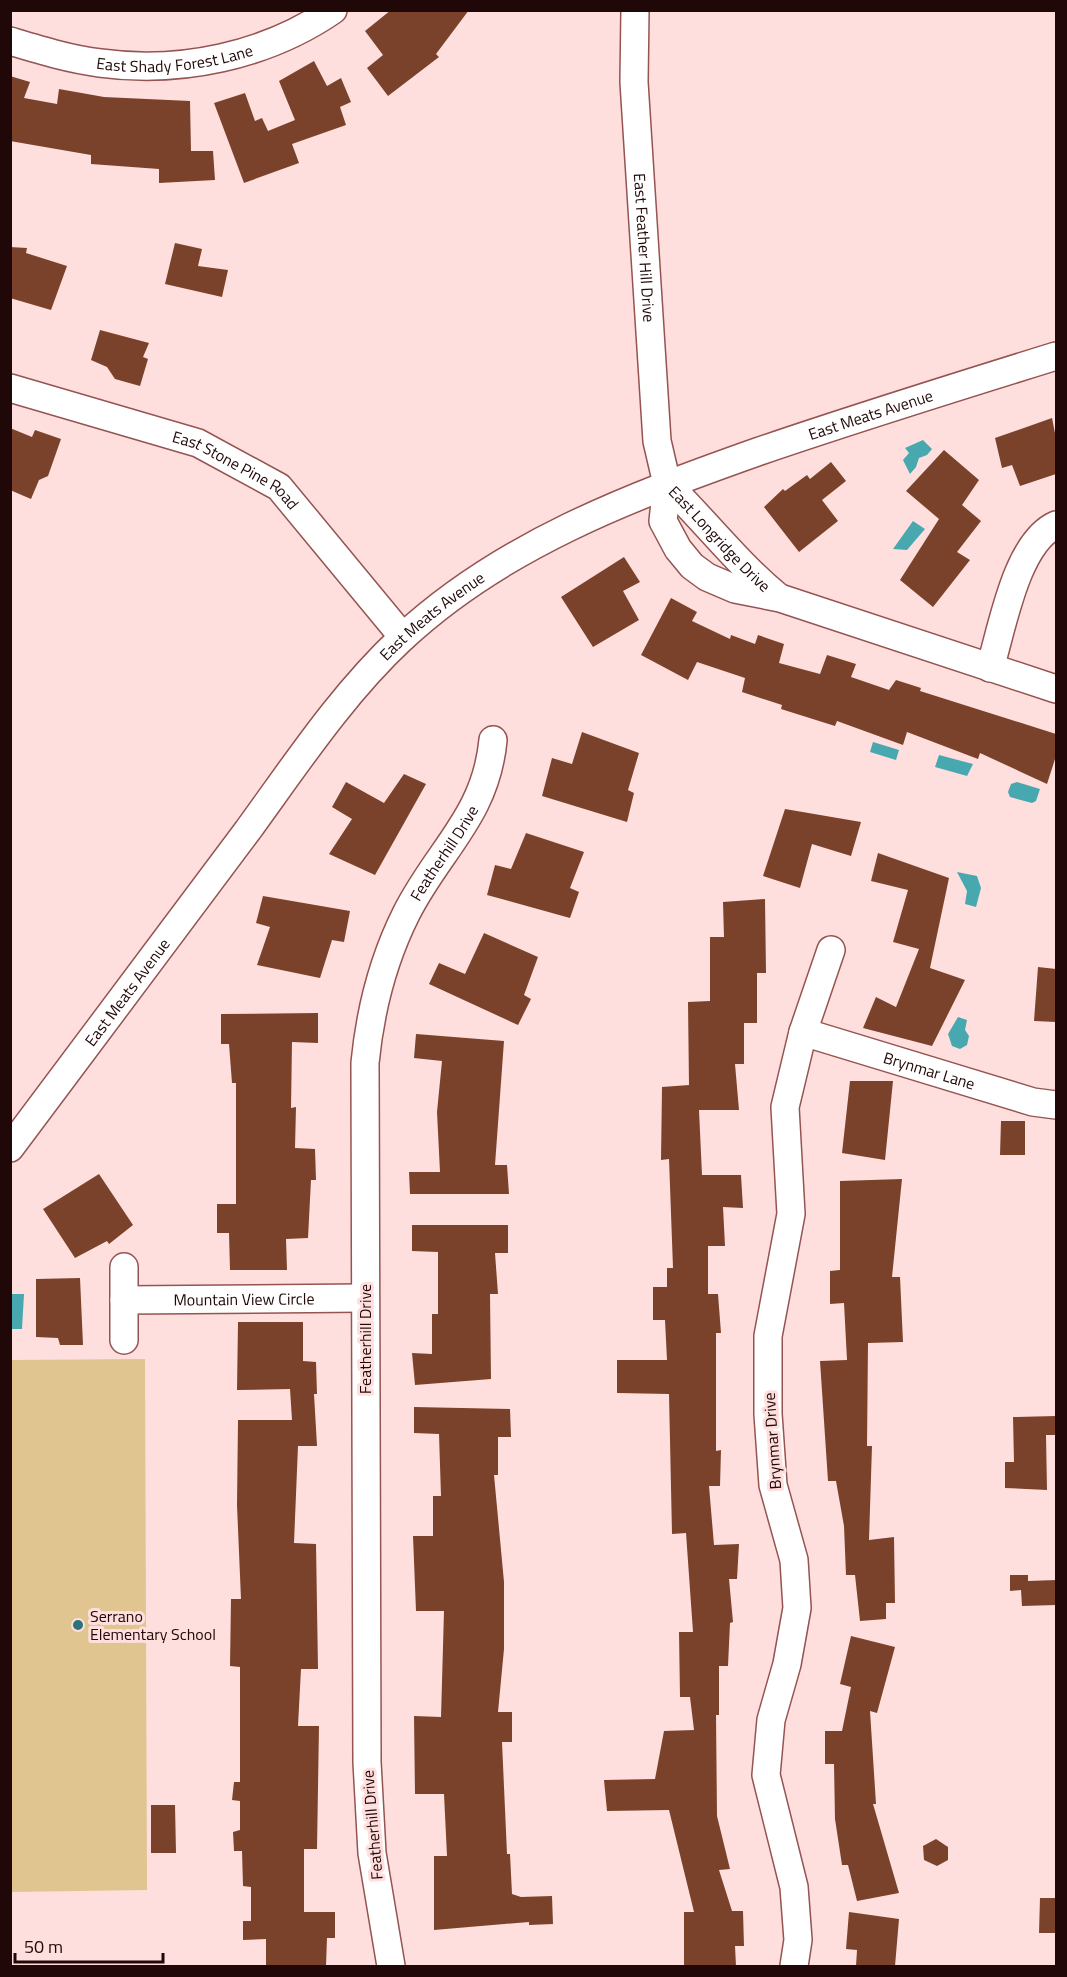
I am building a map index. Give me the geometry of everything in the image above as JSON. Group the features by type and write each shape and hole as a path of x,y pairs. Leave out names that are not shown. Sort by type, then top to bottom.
{"street":[{"name":"East Shady Forest Lane","path":"10,41 98,63 140,66 181,64 230,56 273,42 294,34 333,10"},
{"name":"East Feather Hill Drive","path":"635,10 634,82 657,441 667,484"},
{"name":"East Meats Avenue","path":"10,1148 142,975 347,696 403,637 457,595 520,552 587,517 667,484 879,411 1056,356"},
{"name":"East Stone Pine Road","path":"10,388 198,443 279,486 403,637"},
{"name":"East Longridge Drive","path":"667,484 663,521 678,549 692,566 720,583 780,598 1056,689"},
{"name":"East Longridge Drive","path":"667,484 697,514 731,555 780,598"},
{"path":"990,668 1016,582 1029,551 1040,535 1056,525"},
{"name":"Featherhill Drive","path":"392,1966 372,1853 369,1807 363,1087 373,1008 382,974 406,914 480,796 489,771 493,740"},
{"name":"Brynmar Drive","path":"794,1966 798,1940 794,1887 765,1775 771,1720 787,1664 797,1608 794,1560 772,1485 768,1414 768,1336 791,1214 785,1107 803,1032 831,950"},
{"name":"Brynmar Lane","path":"803,1032 1033,1102 1056,1105"},
{"path":"124,1267 124,1340"},
{"name":"Mountain View Circle","path":"124,1300 364,1298"}],"shaded area":[{"name":"Serrano Elementary School","path":"145,1359 147,1890 11,1892 11,1360"}],"water":[{"path":"923,440 932,449 927,455 919,458 910,474 903,460 909,453 905,448"},
{"path":"913,521 925,529 907,550 893,549"},
{"path":"873,742 899,750 896,760 870,752"},
{"path":"939,755 973,764 967,776 935,767"},
{"path":"1017,782 1040,789 1036,801 1032,803 1010,797 1008,792 1011,784"},
{"path":"957,872 977,876 981,888 976,907 965,904 967,891"},
{"path":"958,1017 967,1020 965,1030 969,1036 967,1045 960,1049 952,1046 948,1034"},
{"path":"11,1294 24,1294 22,1329 11,1329"}],"building":[{"path":"391,10 469,10 436,54 439,57 388,96 367,68 383,55 365,31"},
{"path":"314,61 327,86 341,78 351,102 340,107 346,125 292,144 299,163 244,183 214,103 245,93 255,121 262,118 268,131 295,120 279,81"},
{"path":"10,76 30,82 24,98 57,104 59,89 104,97 190,101 191,151 213,151 215,180 159,183 159,169 91,164 91,155 10,141"},
{"path":"175,243 202,249 198,266 228,270 222,297 165,284"},
{"path":"10,247 27,248 26,253 67,266 51,310 10,298"},
{"path":"100,330 149,343 143,357 148,359 140,386 115,379 107,367 91,360"},
{"path":"1052,418 1056,438 1056,474 1020,486 1012,465 1002,468 995,438"},
{"path":"10,428 32,437 35,430 61,439 48,476 39,480 31,499 10,490"},
{"path":"944,450 979,480 962,505 981,521 957,552 970,560 933,607 900,580 939,519 906,491"},
{"path":"831,462 846,481 822,500 838,521 799,552 764,507 783,489 785,491 807,475 810,479"},
{"path":"624,557 640,582 623,591 639,620 593,647 561,597"},
{"path":"671,598 697,612 692,621 730,639 731,635 755,644 758,635 784,644 779,663 820,674 827,655 856,664 851,677 889,690 896,680 921,688 920,691 1056,734 1056,756 1047,784 980,753 978,759 907,732 903,745 837,721 835,726 781,709 782,705 742,692 745,678 697,662 688,680 641,655"},
{"path":"582,732 639,753 628,790 634,793 627,822 542,796 552,758 572,764"},
{"path":"404,774 426,784 375,875 329,854 352,819 332,807 346,782 384,803"},
{"path":"785,809 861,822 851,856 812,844 800,888 763,876"},
{"path":"526,833 584,852 570,888 579,892 570,918 487,895 495,865 511,869"},
{"path":"878,853 949,878 930,968 965,980 932,1046 863,1028 876,997 896,1007 919,949 893,942 908,890 871,881"},
{"path":"263,896 350,911 344,942 332,940 320,978 257,965 270,927 256,923"},
{"path":"765,899 766,973 757,973 757,1023 744,1023 744,1064 735,1064 739,1110 699,1110 702,1175 741,1175 743,1208 723,1207 725,1246 708,1246 708,1294 718,1294 721,1333 716,1333 716,1451 721,1450 720,1486 709,1486 714,1545 739,1544 737,1579 729,1579 733,1622 730,1623 728,1666 719,1666 719,1715 716,1715 717,1816 730,1869 719,1870 732,1911 743,1911 744,1946 735,1946 736,1966 684,1966 684,1912 694,1912 669,1810 607,1811 604,1780 655,1779 664,1731 694,1730 690,1697 680,1697 679,1632 693,1632 686,1533 672,1534 669,1394 617,1393 617,1360 667,1360 665,1320 653,1320 653,1287 667,1287 667,1268 673,1268 669,1159 661,1160 662,1087 689,1085 688,1002 710,1001 710,937 724,937 723,902"},
{"path":"484,933 538,957 524,995 531,999 518,1025 429,984 439,963 465,974"},
{"path":"1038,967 1056,969 1056,1022 1034,1021"},
{"path":"318,1013 318,1043 292,1042 291,1108 296,1107 295,1148 315,1149 316,1180 311,1180 308,1238 286,1239 287,1270 230,1270 229,1233 217,1233 217,1204 236,1204 236,1083 232,1083 229,1044 221,1044 221,1014"},
{"path":"416,1034 504,1041 495,1165 507,1165 509,1194 410,1194 409,1172 440,1172 437,1112 442,1061 414,1058"},
{"path":"850,1081 893,1081 885,1160 842,1153"},
{"path":"1001,1121 1025,1121 1025,1155 1000,1155"},
{"path":"99,1174 133,1225 109,1244 107,1241 75,1258 43,1209"},
{"path":"902,1179 892,1277 900,1277 903,1342 868,1343 867,1446 872,1446 869,1540 894,1537 895,1603 886,1603 886,1619 860,1621 855,1575 846,1575 844,1526 836,1481 828,1481 820,1361 847,1360 844,1303 830,1304 830,1271 840,1270 840,1181"},
{"path":"412,1225 508,1225 508,1253 495,1253 498,1294 490,1294 491,1379 415,1385 412,1353 432,1354 432,1314 438,1314 438,1252 412,1251"},
{"path":"80,1278 83,1345 60,1345 58,1338 36,1337 36,1279"},
{"path":"238,1322 303,1322 303,1361 316,1362 317,1394 314,1394 317,1446 298,1446 294,1543 316,1544 318,1669 301,1669 298,1726 319,1726 317,1849 304,1849 304,1912 335,1912 335,1938 327,1938 326,1966 266,1966 266,1939 243,1940 243,1921 251,1921 251,1887 243,1886 242,1851 234,1851 233,1832 240,1830 240,1801 232,1800 234,1782 240,1782 240,1667 230,1666 231,1599 241,1599 237,1505 238,1420 292,1420 290,1389 237,1390"},
{"path":"414,1407 510,1409 511,1437 498,1437 498,1475 494,1475 504,1582 504,1649 498,1712 512,1712 512,1742 502,1742 507,1854 510,1854 512,1894 521,1897 552,1896 553,1924 529,1925 529,1922 434,1930 434,1856 447,1856 444,1794 415,1794 414,1716 441,1717 444,1611 416,1611 413,1536 433,1536 433,1496 441,1496 439,1434 414,1433"},
{"path":"1056,1416 1056,1435 1046,1435 1047,1490 1005,1488 1005,1462 1014,1462 1013,1417"},
{"path":"1010,1575 1028,1575 1028,1581 1056,1580 1056,1605 1022,1606 1021,1590 1010,1591"},
{"path":"851,1636 895,1647 877,1713 870,1711 876,1804 873,1804 899,1893 857,1901 848,1865 842,1865 835,1819 834,1764 825,1764 825,1731 842,1731 851,1687 840,1684"},
{"path":"151,1805 175,1805 176,1853 151,1853"},
{"path":"936,1839 948,1847 948,1860 937,1866 924,1860 923,1846"},
{"path":"1040,1898 1056,1898 1056,1933 1039,1933"},
{"path":"849,1912 899,1919 895,1966 856,1966 857,1950 846,1949"}],"place":[{"name":"Serrano Elementary School","path":"78,1625"}]}
